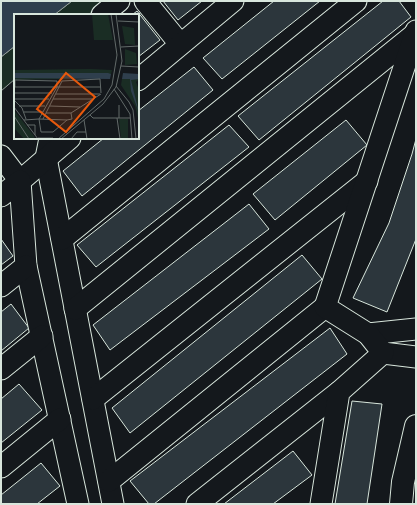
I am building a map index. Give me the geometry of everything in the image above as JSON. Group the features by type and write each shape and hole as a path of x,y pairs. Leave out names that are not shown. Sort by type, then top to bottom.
{"main road":[{"path":"400,504 403,482 416,426"}],"lane":[{"path":"103,14 119,1"},
{"path":"145,1 180,44"},
{"path":"139,79 233,1"},
{"path":"62,239 356,1"},
{"path":"75,309 415,33"},
{"path":"108,481 325,307 415,33"},
{"path":"1,196 20,181 48,148 68,139"},
{"path":"48,148 62,239 113,504"},
{"path":"1,156 20,181 26,266 60,419 71,500"},
{"path":"93,399 367,181"},
{"path":"1,286 26,266"},
{"path":"325,307 368,334 383,353 416,357"},
{"path":"368,334 416,330"},
{"path":"1,369 42,336"},
{"path":"197,504 339,392 383,353"},
{"path":"321,504 339,392"},
{"path":"1,467 60,419"}],"green space":[{"path":"72,1 108,1 93,14 55,14"},
{"path":"14,47 14,80 1,91 1,57"}],"water":[{"path":"1,1 72,1 55,14 14,14 14,47 1,57"}],"building":[{"path":"163,1 202,1 178,20"},
{"path":"274,1 320,1 222,79 203,58"},
{"path":"383,1 399,1 411,17 259,140 238,116"},
{"path":"137,11 160,40 139,56 139,14 133,14"},
{"path":"194,67 213,90 82,196 63,171 103,139 139,139 139,110"},
{"path":"346,120 367,145 275,220 253,194"},
{"path":"229,125 249,147 96,267 77,245"},
{"path":"416,139 416,239 387,312 353,298 389,223"},
{"path":"249,204 269,229 110,350 93,325"},
{"path":"1,239 13,256 1,265"},
{"path":"302,255 322,279 130,433 112,408"},
{"path":"11,304 29,328 1,351 1,312"},
{"path":"330,328 347,354 154,504 149,504 130,481"},
{"path":"19,384 42,410 1,443 1,399"},
{"path":"352,401 382,404 367,504 335,504"},
{"path":"293,451 312,475 273,504 224,504"},
{"path":"41,463 60,486 37,504 1,504 1,495"}]}
